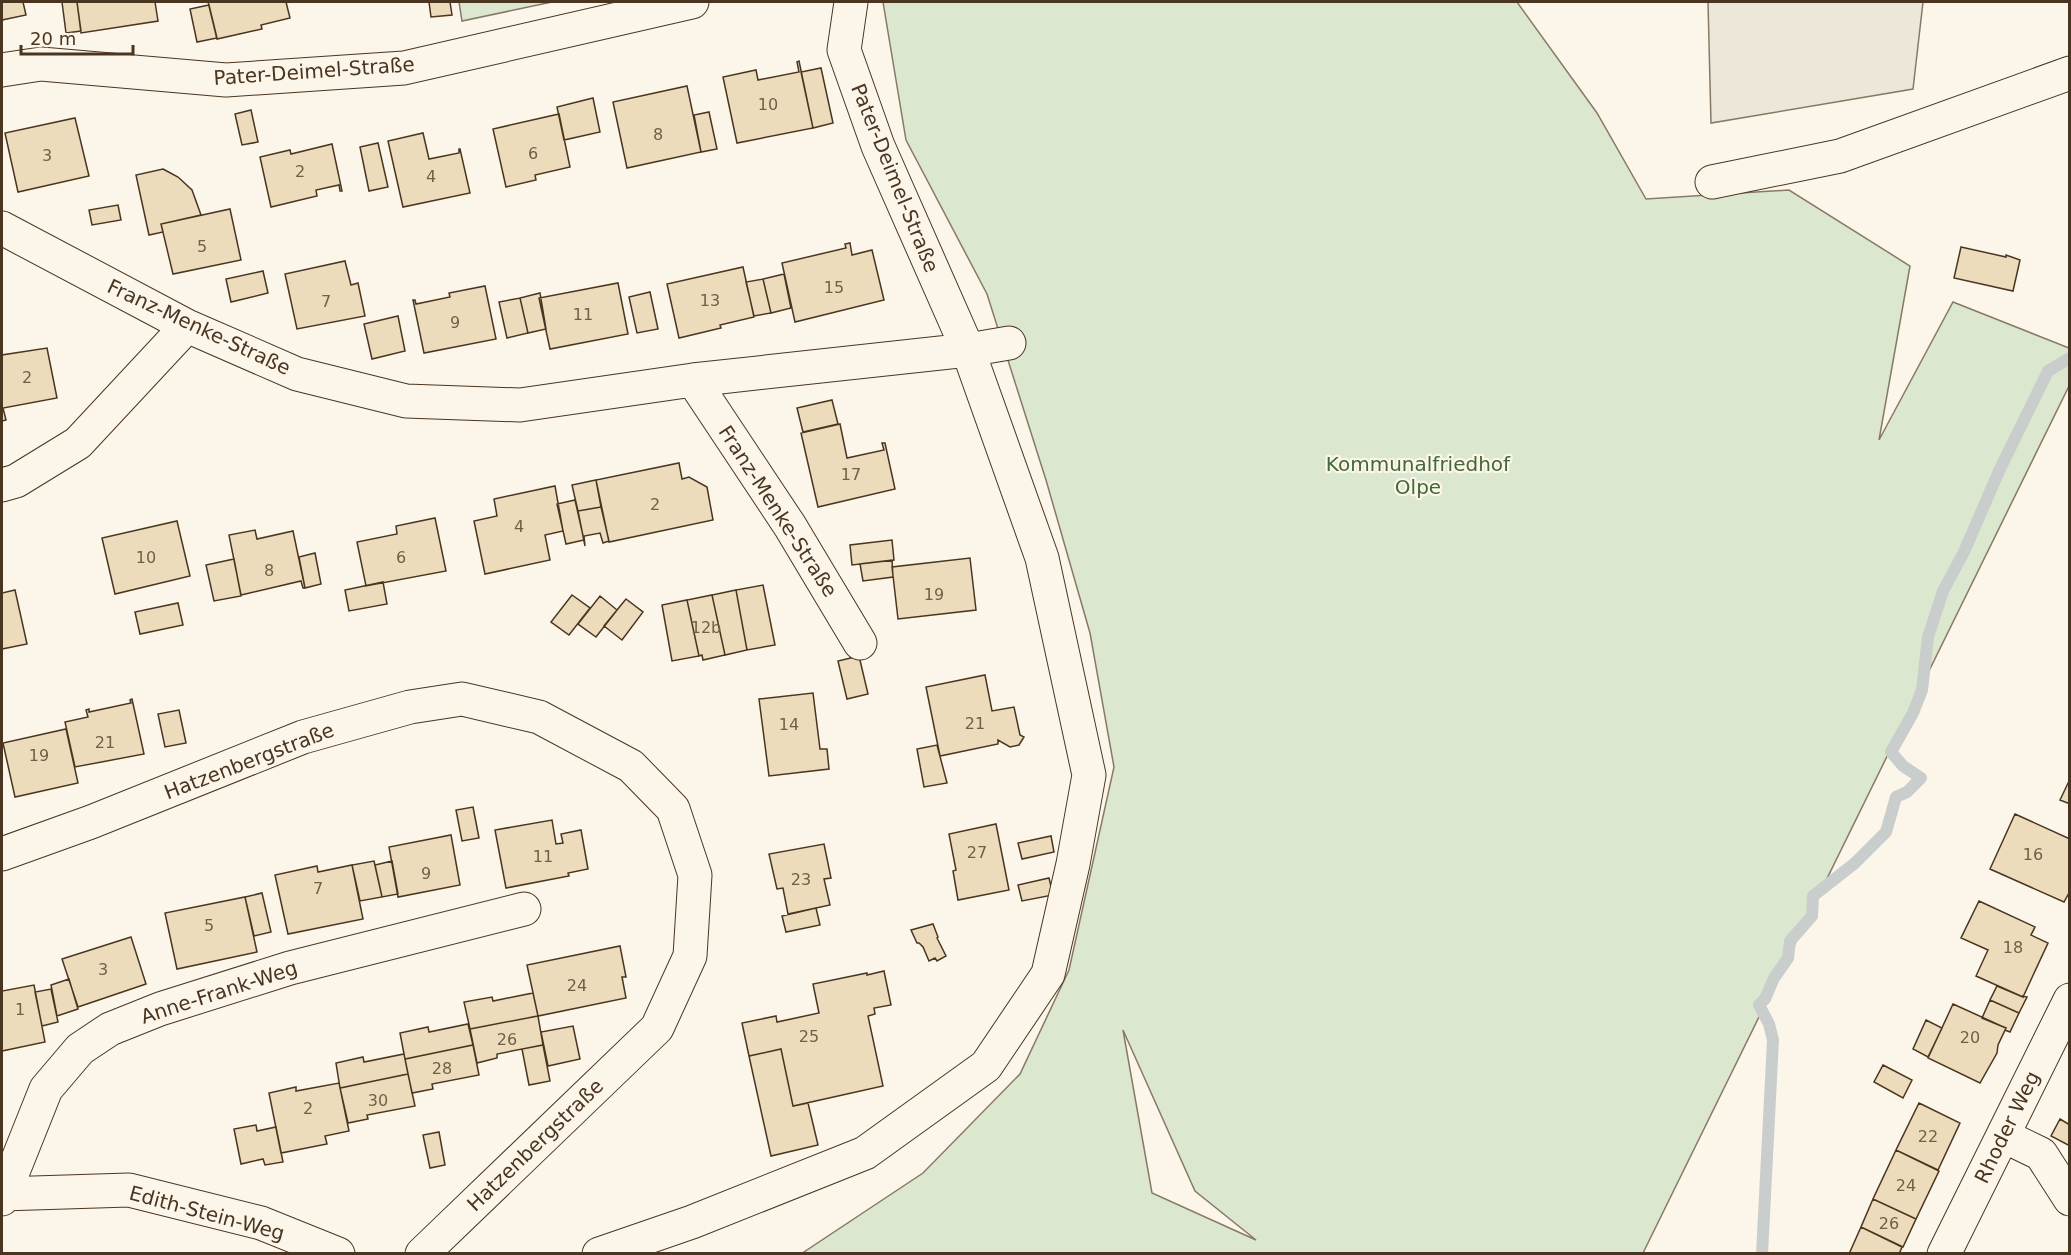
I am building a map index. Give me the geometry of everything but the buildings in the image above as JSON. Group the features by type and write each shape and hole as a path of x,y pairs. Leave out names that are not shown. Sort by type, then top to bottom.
{"street":[{"name":"Pater-Deimel-Straße","path":"2,70 40,64 226,80 404,68 692,2"},
{"name":"Pater-Deimel-Straße","path":"599,1254 692,1222 865,1153 986,1066 1048,974 1073,864 1089,775 1042,558 969,350 878,146 844,50 850,2"},
{"path":"1712,182 1840,156 2070,74"},
{"name":"Franz-Menke-Straße","path":"2,228 187,326 297,374 406,401 520,405 693,380 969,350 1009,343"},
{"path":"2,485 16,481 78,443 187,326"},
{"name":"Franz-Menke-Straße","path":"693,380 790,526 860,643"},
{"name":"Hatzenbergstraße","path":"2,854 91,822 303,737 410,707 462,699 539,717 632,766 673,809 695,875 690,956 657,1028 422,1254"},
{"name":"Anne-Frank-Weg","path":"2,1196 46,1089 80,1049 110,1029 160,1009 290,968 524,909"},
{"name":"Rhoder Weg","path":"1944,1254 2070,1000"},
{"path":"2004,1136 2041,1154 2070,1199"},
{"name":"Edith-Stein-Weg","path":"2,1196 129,1190 261,1223 338,1254"}],"green space":[{"path":"459,2 552,2 462,21"},
{"name":"Kommunalfriedhof Olpe","path":"883,2 1517,2 1597,113 1646,199 1789,190 1910,266 1879,440 1953,302 2069,348 2069,386 1643,1253 801,1254 923,1173 1020,1074 1069,970 1114,767 1090,633 1046,480 987,294 906,140","holes":["1123,1030 1195,1191 1256,1240 1152,1193"]}],"shaded area":[{"path":"1708,2 1923,2 1913,89 1711,123"}],"waterway":[{"path":"1762,1254 1773,1040 1769,1024 1759,1005 1765,999 1774,978 1788,958 1790,941 1812,916 1813,896 1855,863 1886,832 1896,797 1907,792 1921,778 1903,766 1891,752 1913,713 1922,690 1928,637 1943,591 1964,552 1999,471 2048,371 2070,358"}]}
